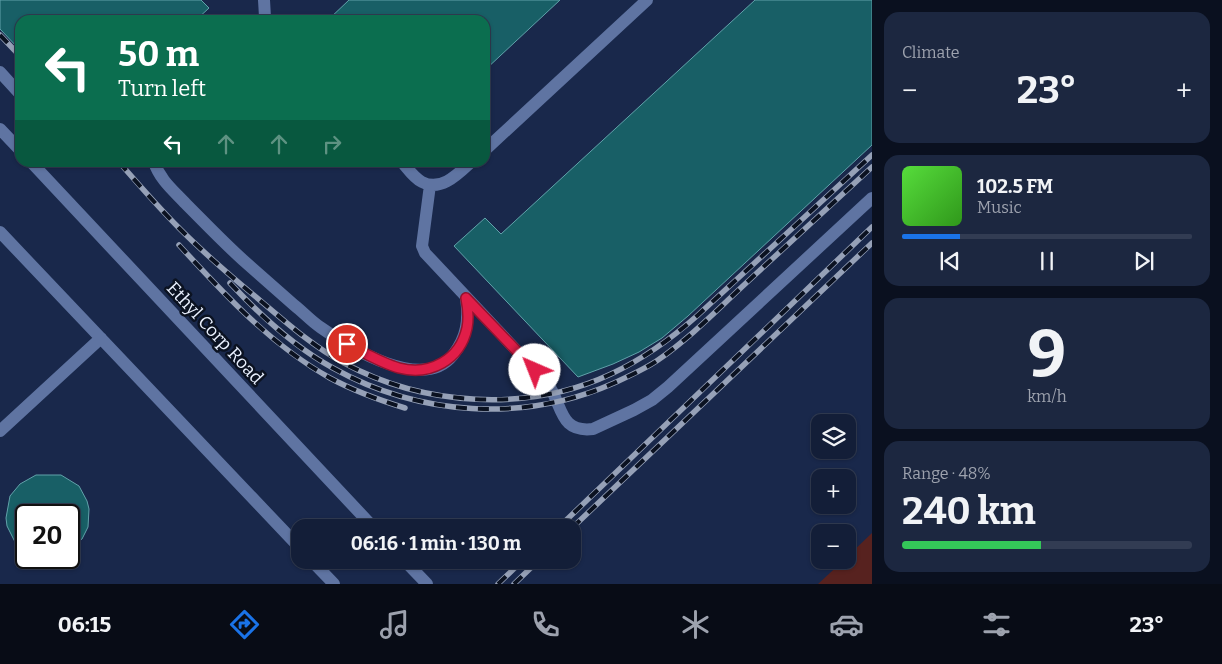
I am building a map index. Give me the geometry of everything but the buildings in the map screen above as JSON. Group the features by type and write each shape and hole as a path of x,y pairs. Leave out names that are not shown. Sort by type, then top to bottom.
{"lane":[{"path":"264,0 265,15"},
{"path":"490,145 647,0"},
{"path":"0,72 15,88"},
{"path":"0,129 15,145"},
{"name":"Ethyl Corp Road","path":"36,167 366,519"},
{"path":"156,167 163,180 218,237 319,326 347,344 398,368 426,369 448,361 461,344 467,329 468,313 466,298"},
{"path":"407,167 421,182 430,185 455,178 466,167"},
{"path":"430,185 422,246 425,253 548,384 560,411 568,422 574,428 583,430 593,429 652,400 872,198"},
{"path":"0,232 291,539"},
{"path":"0,431 101,338"},
{"path":"320,569 334,584"},
{"path":"408,584 422,580 412,569"}],"shaded area":[{"path":"872,533 872,584 818,584 834,569 856,569 856,548"}],"railway":[{"path":"0,35 15,51"},
{"path":"123,167 190,239 291,327 333,357 375,377 407,388 441,396 511,399 545,395 579,386 611,374 656,348 698,315 872,155"},
{"path":"230,283 253,307 291,340 319,360 366,384 401,396 436,404 472,408 508,408 544,404 580,396 614,383 658,360 703,323 872,167"},
{"path":"567,519 872,227"},
{"path":"581,519 872,243"},
{"path":"179,245 249,318 308,365 339,383 405,408"},
{"path":"498,584 514,569"},
{"path":"514,584 530,569"}],"route":[{"path":"347,344 398,368 414,370 439,366 448,361 461,344 467,329 468,313 466,298 535,370"}]}
